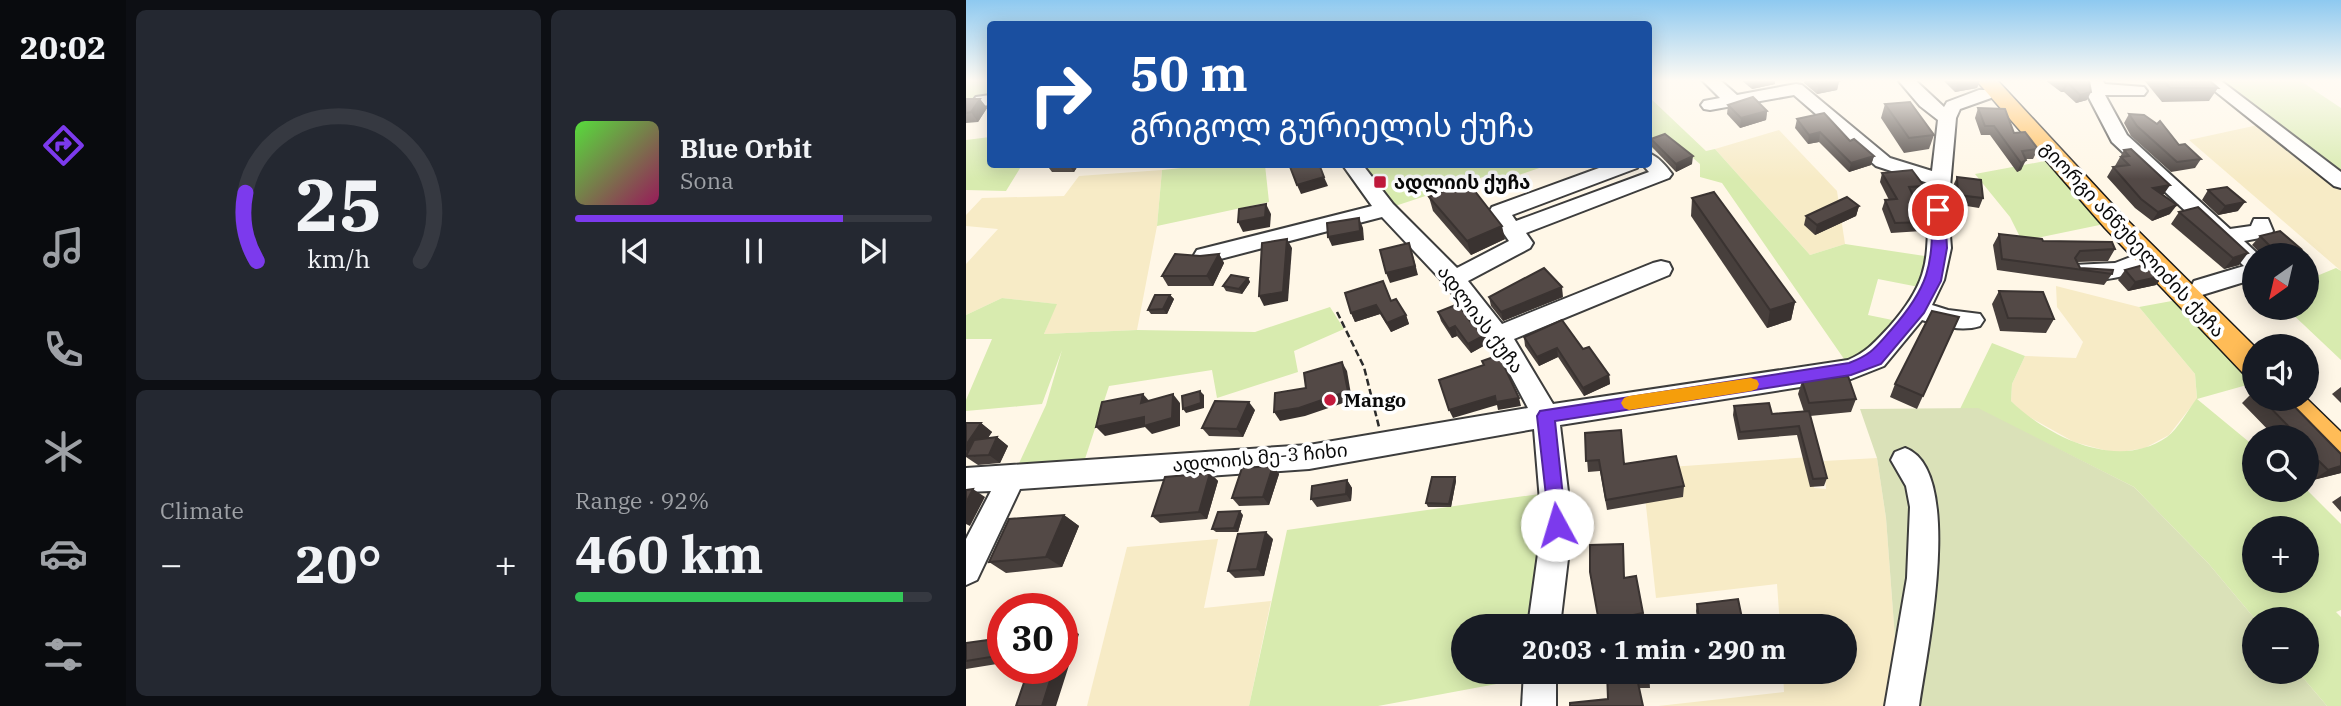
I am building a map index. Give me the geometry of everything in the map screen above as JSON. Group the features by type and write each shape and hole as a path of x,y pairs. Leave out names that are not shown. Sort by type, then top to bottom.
{"main road":[{"name":"გიორგი ანწუხელიძის ქუჩა","path":"2017,113 2149,258 2242,353"},
{"name":"გიორგი ანწუხელიძის ქუჩა","path":"2022,113 2250,334"},
{"path":"2319,404 2341,425"},
{"path":"2299,411 2341,454"}],"street":[{"path":"1827,113 1883,162 1941,180"},
{"path":"1941,113 1947,118 1950,113"},
{"path":"2106,113 2119,138 2242,252"},
{"path":"2252,113 2341,182"},
{"name":"ადლიის მე-3 ჩიხი","path":"966,480 1309,457 1546,416 1851,369 1875,359 1919,309 1933,281 1940,248 1941,180 1947,118"},
{"path":"1454,279 1517,237 1662,174 1652,163"},
{"name":"ადლიას ქუჩა","path":"1354,168 1386,209 1454,279 1512,354 1546,416 1557,525 1546,614"},
{"path":"1517,237 1499,212 1619,168"},
{"path":"1517,237 1629,204"},
{"path":"1205,255 1386,209"},
{"path":"2225,237 2262,231 2261,224"},
{"path":"2081,271 2117,271 2149,258"},
{"path":"1497,336 1661,269"},
{"path":"2202,287 2242,275"},
{"path":"1919,309 1947,319 1972,320"},
{"path":"1902,706 1922,578 1924,507 1920,483 1905,460"},
{"path":"966,570 1013,475"},
{"path":"1539,706 1540,684"}],"path":[{"path":"1337,312 1357,346 1370,381 1382,444"}],"shaded area":[{"path":"2258,125 2341,187 2341,271 2319,252 2319,243 2309,243 2189,140"},
{"path":"1779,130 1837,191 1845,244 1810,255 1715,149"},
{"path":"1162,170 1157,226 1137,330 1044,334 1056,304 1002,298 966,315 966,264 998,229 966,226 966,215 982,198 1064,196 1079,176"},
{"path":"2056,286 2139,307 2195,374 2197,399 2169,435 2145,448 2115,453 2074,442 2024,414 2011,401 2012,384 2025,356 2076,358 2083,342 2057,307"},
{"path":"1810,457 1814,488 1826,489 1824,461 1877,458 1886,518 1898,679 1894,706 1658,706 1784,692 1784,684 1857,684 1857,614 1779,614 1777,584 1656,598 1642,469"},
{"path":"1218,539 1204,608 1271,601 1249,706 1087,706 1127,547"}],"green space":[{"path":"1652,113 1666,113 1706,151 1715,149 1810,255 1845,244 1938,258 1929,289 1878,279 1868,315 1907,323 1851,369 1722,183 1700,177 1700,164 1679,146 1652,149"},
{"path":"2242,113 2341,113 2341,186"},
{"path":"987,137 987,168 1020,168 1006,191 966,190 966,140"},
{"path":"2056,159 2114,222 2022,241 2010,217 1975,174"},
{"path":"1265,168 1269,202 1157,226 1162,170"},
{"path":"1359,168 1539,168 1489,185 1483,177 1386,209"},
{"path":"2336,268 2341,271 2341,360 2319,339 2319,334 2314,334 2299,320 2319,320 2319,275"},
{"path":"1002,298 1057,304 1044,334 1137,330 1255,332 1330,307 1344,329 1294,351 1298,372 1217,398 1212,370 1109,386 1081,471 1014,474 1046,405 1062,350 1042,404 966,411 966,400 992,339 966,339 966,315"},
{"path":"2188,298 2242,353 2242,386 2197,399 2242,436 2242,502 2319,502 2341,524 2341,610 2336,612 2341,617 2341,706 2327,706 2308,684 2319,684 2319,607 2245,607 2208,563 2134,487 1978,409 1960,409 1992,343 2025,356 2012,384 2011,401 2027,415 2064,438 2085,446 2127,451 2148,447 2171,434 2197,398 2195,374 2139,307"},
{"path":"1978,408 2134,487 2208,563 2245,607 2242,607 2242,684 2308,684 2327,706 1894,706 1898,679 1886,518 1877,458 1860,409"},
{"path":"1553,492 1544,614 1451,614 1451,684 1497,684 1378,706 1249,706 1287,530"}],"building":[{"path":"1736,113 1760,113 1741,118"},
{"path":"1824,113 1850,141 1854,139 1874,156 1851,163 1820,132 1809,135 1797,119"},
{"path":"1891,113 1918,113 1934,135 1909,138"},
{"path":"1980,113 2006,113 2014,133 2025,132 2038,149 2022,151 2026,160 2021,163 1994,126 1985,126"},
{"path":"2129,114 2144,115 2157,124 2160,121 2179,145 2185,144 2201,159 2177,162 2137,126"},
{"path":"1665,134 1693,156 1676,164 1652,139"},
{"path":"2131,149 2170,185 2153,188 2177,205 2158,212 2141,199 2113,167 2129,165 2121,157 2129,156 2124,150"},
{"path":"1291,168 1321,168 1324,177 1297,185"},
{"path":"1912,170 1924,186 1909,187 1925,222 1895,223 1885,200 1897,199 1882,173"},
{"path":"1957,177 1981,180 1983,198 1958,195"},
{"path":"1467,181 1502,226 1467,241 1429,197"},
{"path":"2227,187 2245,202 2225,206 2208,190"},
{"path":"1714,192 1795,302 1770,310 1692,198"},
{"path":"1847,197 1859,206 1817,225 1806,216"},
{"path":"1266,204 1265,217 1238,222 1239,209"},
{"path":"2198,207 2242,247 2242,255 2233,258 2179,212"},
{"path":"1359,218 1360,231 1328,237 1327,223"},
{"path":"2280,231 2294,243 2267,243 2260,236"},
{"path":"1999,234 2043,241 2112,242 2115,249 2080,251 2075,258 2080,268 2113,270 2112,274 2002,259"},
{"path":"1287,239 1283,292 1259,296 1262,243"},
{"path":"1409,243 1415,266 1386,273 1380,250"},
{"path":"1175,254 1219,254 1207,276 1162,276"},
{"path":"2150,263 2163,276 2135,282 2125,270"},
{"path":"1544,268 1562,287 1501,312 1489,297"},
{"path":"1231,275 1248,278 1239,289 1223,286"},
{"path":"1383,281 1391,301 1396,299 1406,315 1387,323 1376,305 1351,313 1345,293"},
{"path":"1999,291 2043,292 2054,319 2008,318"},
{"path":"1155,295 1170,295 1163,309 1148,310"},
{"path":"1458,304 1472,324 1475,323 1485,335 1468,344 1455,326 1449,329 1438,312"},
{"path":"1932,311 1959,317 1923,396 1895,384"},
{"path":"1562,320 1583,349 1589,347 1609,375 1583,388 1557,348 1537,357 1524,337"},
{"path":"1499,355 1519,398 1496,402 1495,396 1449,410 1439,380 1484,365 1482,361"},
{"path":"1342,362 1348,391 1299,408 1274,412 1275,393 1306,388 1304,373"},
{"path":"1848,376 1856,399 1809,403 1802,381"},
{"path":"1200,391 1201,403 1183,409 1182,396"},
{"path":"1143,394 1141,403 1173,394 1172,418 1144,426 1144,417 1096,427 1102,402"},
{"path":"1215,401 1249,402 1237,429 1202,428"},
{"path":"1769,403 1772,414 1809,411 1827,478 1813,479 1799,426 1740,432 1734,406"},
{"path":"2274,411 2299,411 2313,425 2287,425"},
{"path":"966,423 981,423 966,445"},
{"path":"1621,430 1624,464 1676,456 1684,486 1606,500 1599,460 1586,461 1585,433"},
{"path":"2319,432 2341,454 2341,466 2328,470 2319,461"},
{"path":"997,437 989,455 966,456 974,440"},
{"path":"1273,466 1263,497 1232,498 1242,468"},
{"path":"1210,473 1199,512 1152,516 1165,477"},
{"path":"1432,477 1455,477 1449,504 1426,503"},
{"path":"1347,480 1346,494 1311,499 1312,486"},
{"path":"973,489 966,503 966,490"},
{"path":"1240,511 1234,528 1212,529 1218,512"},
{"path":"1064,515 1046,557 989,562 1009,519"},
{"path":"1266,532 1257,569 1228,571 1238,534"},
{"path":"1623,544 1624,578 1636,576 1643,613 1598,614 1590,572 1590,545"},
{"path":"1738,599 1741,614 1698,614 1697,604"},
{"path":"987,640 987,658 966,661 966,643"},
{"path":"1024,684 1049,684 1042,706 1016,706"},
{"path":"1607,684 1638,684 1643,706 1570,706 1570,703 1608,699"}],"slow traffic":[{"path":"1629,403 1751,384"}],"place":[{"name":"ადლიის ქუჩა","path":"1380,182"},
{"name":"Mango","path":"1330,400"}],"route":[{"path":"1557,525 1546,416 1851,369 1875,359 1919,309 1933,281 1940,248 1938,210"}]}
